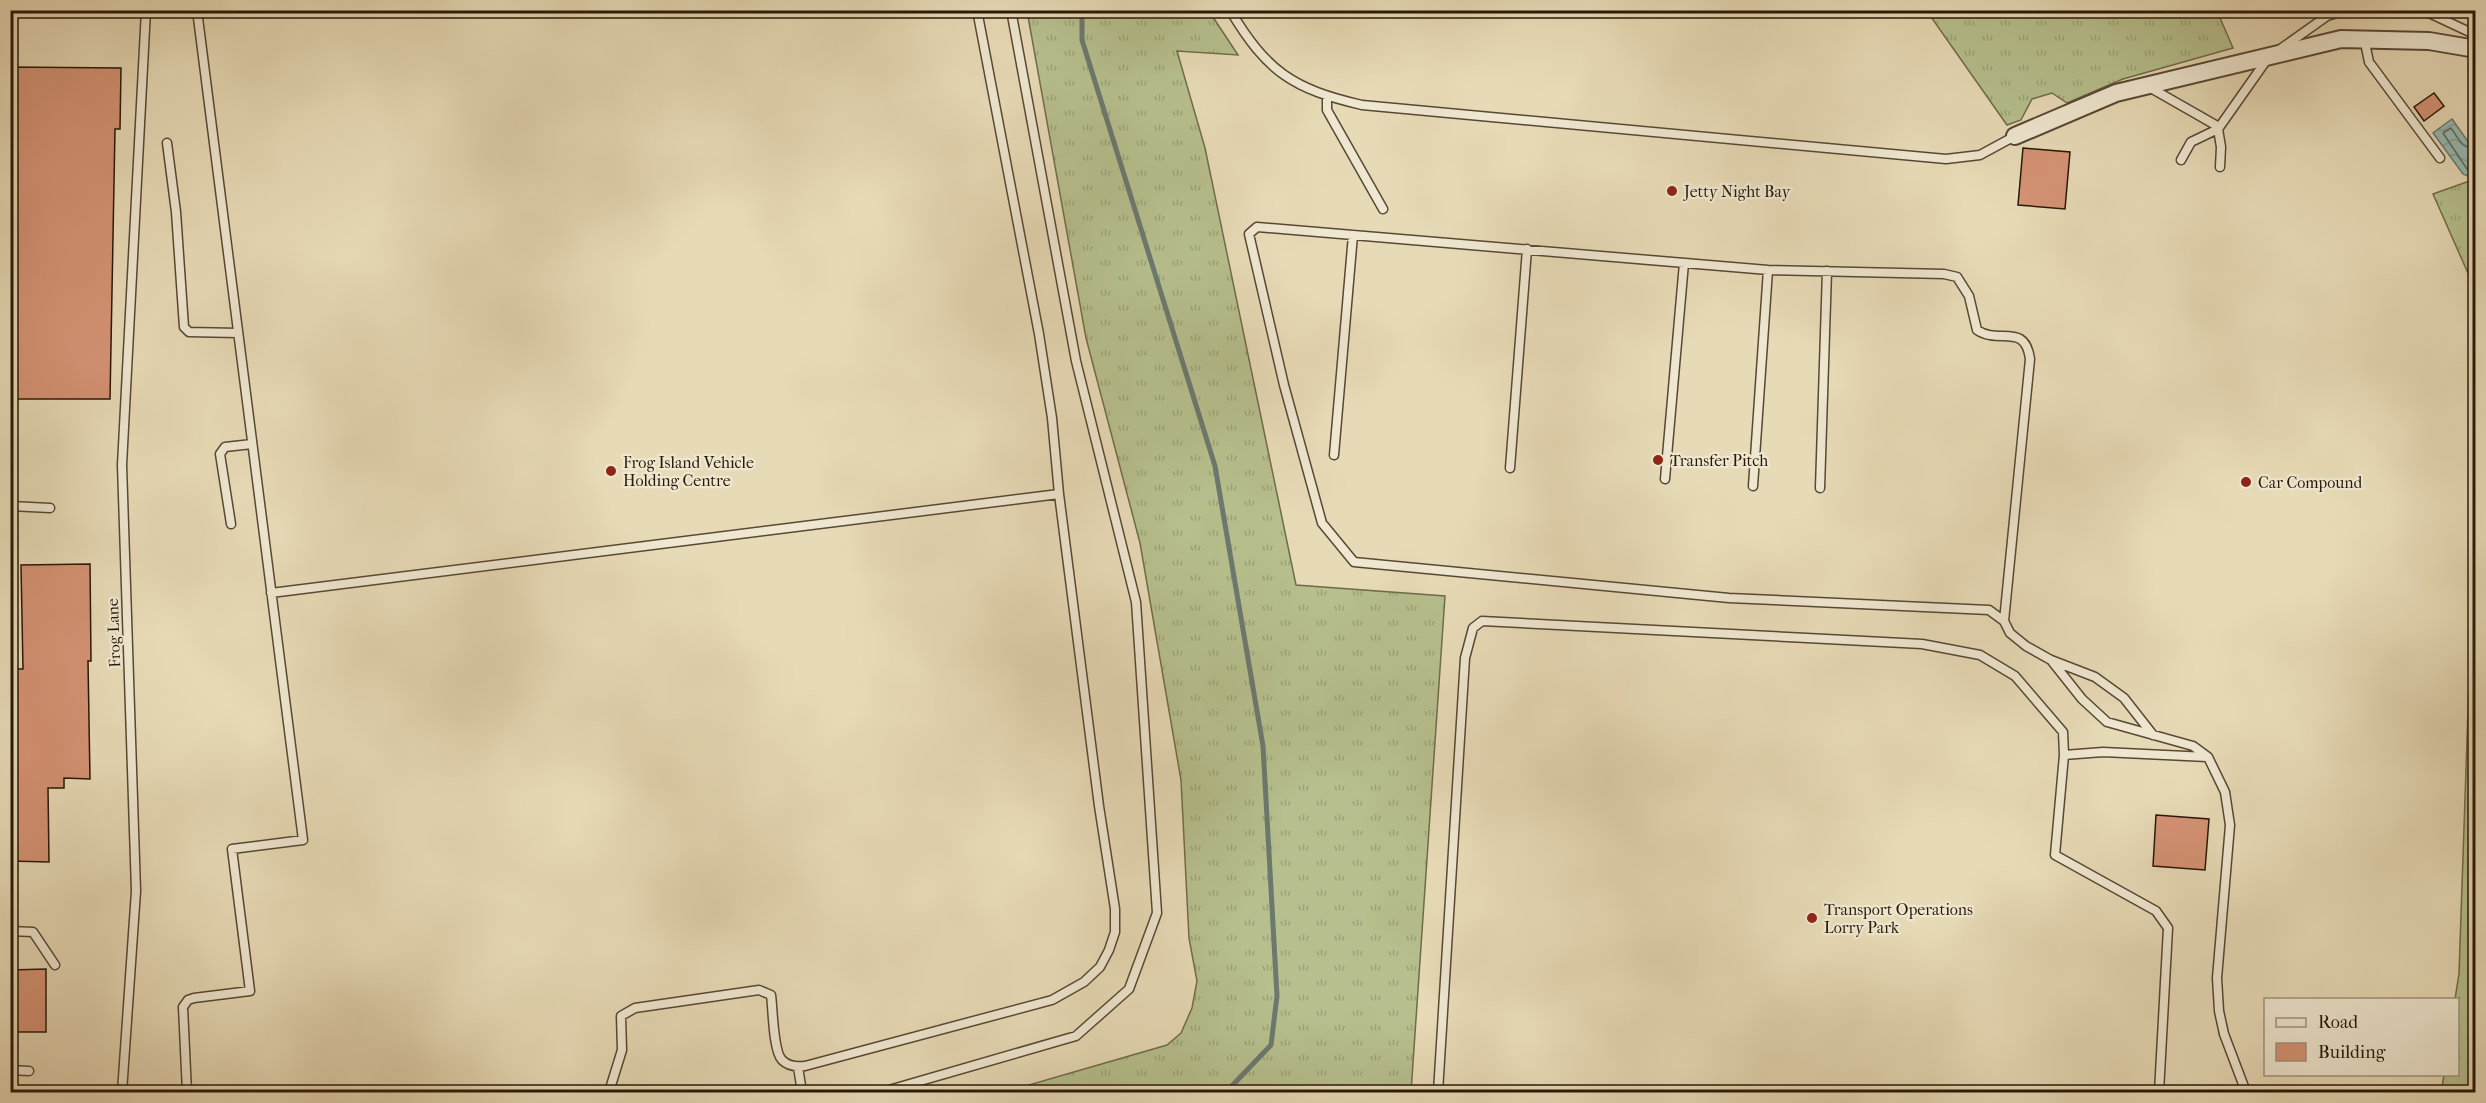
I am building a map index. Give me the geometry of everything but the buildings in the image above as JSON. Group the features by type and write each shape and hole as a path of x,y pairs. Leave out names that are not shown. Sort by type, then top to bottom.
{"street":[{"path":"2015,136 2116,93 2145,84 2340,39 2429,41 2475,49"}],"lane":[{"name":"Frog Lane","path":"122,1092 136,891 122,465 146,10"},
{"path":"187,1092 183,1007 188,1000 194,998 250,991 232,849 303,840 197,10"},
{"path":"609,1092 622,1050 621,1016 635,1008 759,990 771,995 777,1049 782,1060 798,1067 827,1062 1052,1000 1084,981 1100,967 1109,950 1115,932 1115,909 1059,494 1052,418 1039,334 977,10"},
{"path":"882,1092 1076,1036 1129,989 1157,913 1136,602 1076,361 1011,10"},
{"path":"1230,10 1258,53 1279,73 1300,86 1327,97 1362,105 1946,159 1980,155 2015,136"},
{"path":"2181,160 2191,142 2218,128 2272,54 2327,16 2347,10"},
{"path":"2429,13 2475,35"},
{"path":"2364,38 2369,62 2440,158"},
{"path":"2145,84 2218,128"},
{"path":"1327,97 1327,110 1383,209"},
{"path":"2218,128 2220,167"},
{"path":"167,143 176,212 184,327 189,332 238,333"},
{"path":"2004,621 2019,495 2029,349 2018,336 1985,335 1977,330 1969,296 1957,277 1944,274 1768,270 1257,227 1249,234 1284,385 1322,523 1354,562 1729,598 1989,610 2004,621 2010,633 2026,646 2051,660 2095,677 2124,698 2153,735"},
{"path":"1334,455 1353,235"},
{"path":"1510,468 1527,249"},
{"path":"1665,479 1684,263"},
{"path":"1753,486 1768,270"},
{"path":"1820,488 1827,272"},
{"path":"231,524 220,454 225,447 252,444"},
{"path":"271,593 1059,494"},
{"path":"10,506 50,508"},
{"path":"1438,1092 1465,658 1473,628 1482,621 1922,644 1980,655 2015,676 2063,732 2064,755 2055,855 2156,911 2168,928 2159,1092"},
{"path":"2051,660 2082,699 2107,722 2193,746 2208,757 2225,792 2230,825 2217,978 2219,1011 2224,1034 2246,1092"},
{"path":"2064,755 2114,752 2208,757"},
{"path":"10,932 33,932 55,965"},
{"path":"798,1067 802,1092"},
{"path":"10,1070 29,1071"}],"green space":[{"path":"1934,10 2217,11 2233,48 2123,79 2067,103 2052,93 2032,99 2021,120 2007,125 1931,17"},
{"path":"1027,11 1209,11 1238,55 1177,51 1205,148 1296,585 1445,596 1411,1092 1005,1092 1167,1045 1181,1033 1192,1008 1197,981 1189,938 1181,780 1140,543 1086,338"},
{"path":"2475,179 2475,1092 2441,1092 2444,1076 2459,1076 2459,998 2455,998 2459,974 2474,534 2471,280 2433,194"}],"water":[{"path":"2452,119 2469,143 2475,139 2475,179 2463,174 2433,133"}],"waterway":[{"path":"1082,10 1082,40 1215,466 1263,746 1277,996 1271,1045 1227,1091 1221,1092"}],"place":[{"name":"Jetty Night Bay","path":"1672,191"},
{"name":"Transfer Pitch","path":"1658,460"},
{"name":"Frog Island Vehicle Holding Centre","path":"611,471"},
{"name":"Car Compound","path":"2246,482"},
{"name":"Transport Operations Lorry Park","path":"1812,918"}]}
